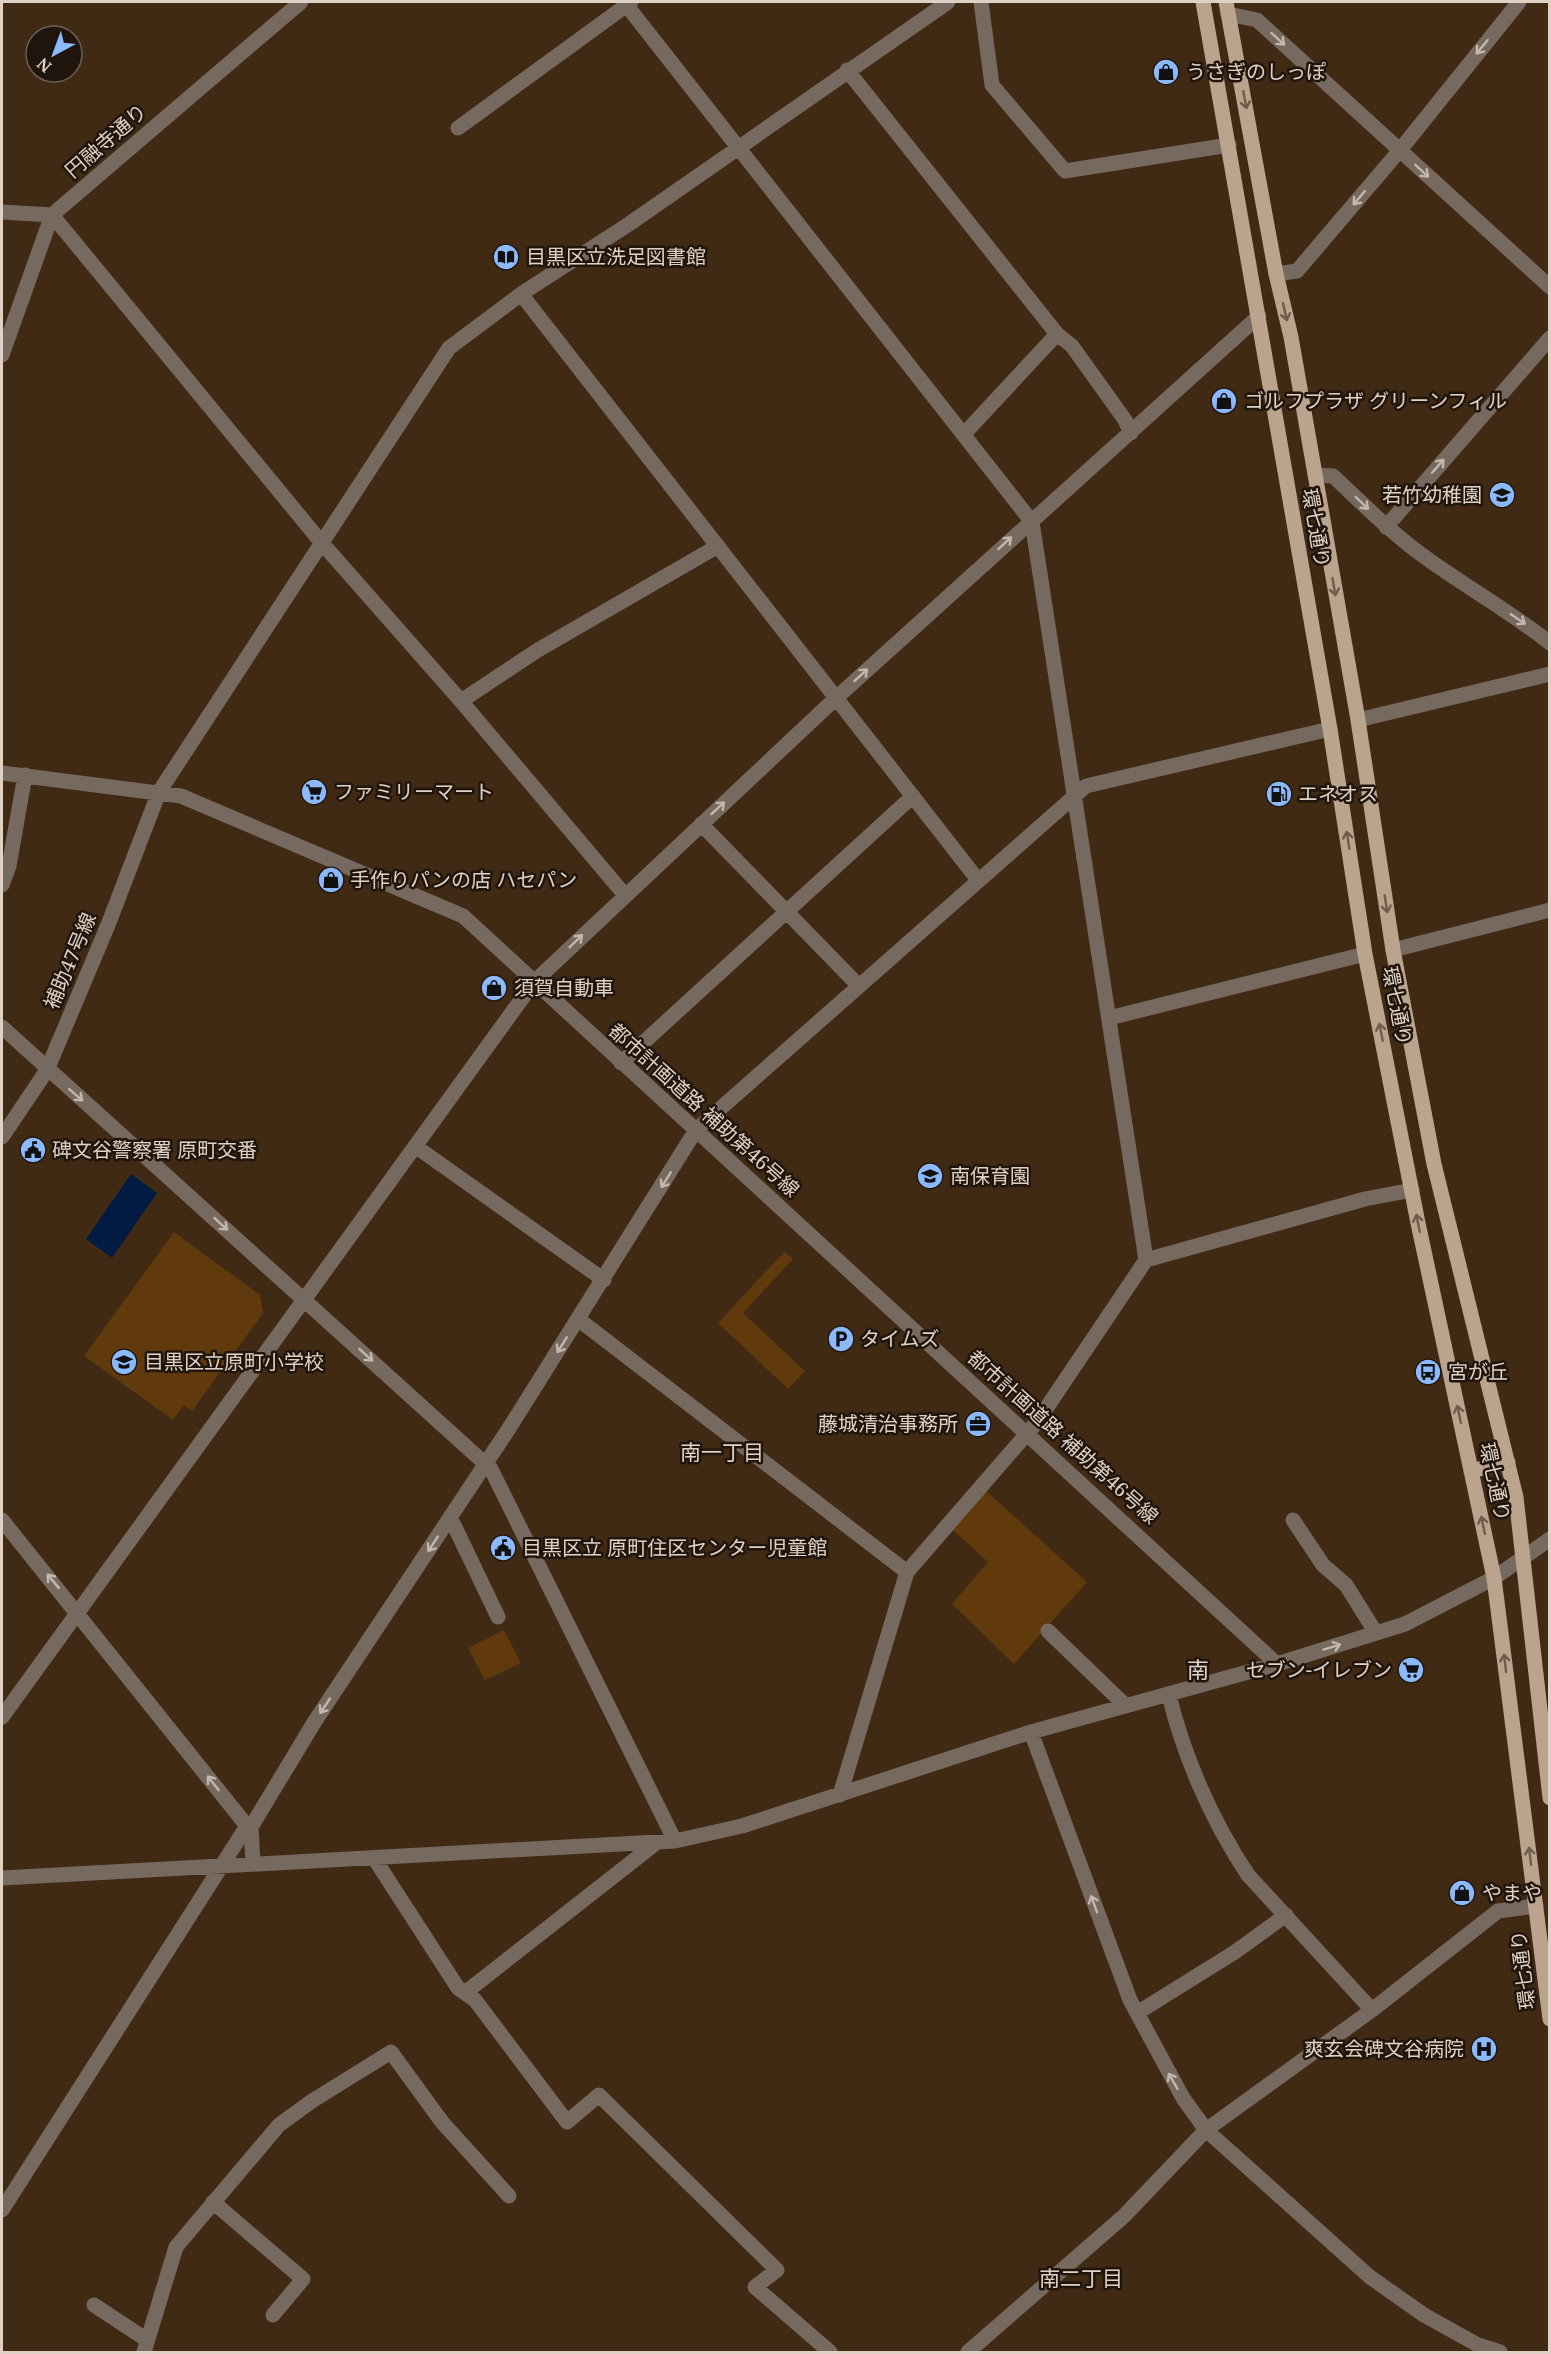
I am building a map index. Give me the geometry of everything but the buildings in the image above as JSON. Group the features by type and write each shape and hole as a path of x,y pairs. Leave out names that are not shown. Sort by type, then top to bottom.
{"main road":[{"name":"環七通り","path":"1203,2 1330,729 1365,954 1494,1578 1550,2019"},
{"name":"環七通り","path":"1227,8 1256,152 1276,274 1291,337 1358,720 1393,950 1434,1164 1508,1462 1524,1557 1550,1798"},
{"path":"1471,1471 1508,1462"}],"street":[{"name":"円融寺通り","path":"2,355 52,215 301,2"},
{"name":"補助47号線","path":"2,1137 47,1070 108,925 159,792 449,348 521,294 629,224 847,70 948,2"},
{"path":"981,2 992,85 1065,171 1229,145"},
{"path":"458,128 628,3 737,148 1032,522 1076,795 1146,1260"},
{"path":"1276,274 1297,271 1400,150 1511,4"},
{"path":"1227,8 1257,20 1550,287"},
{"path":"847,70 1057,334 1072,346 1125,420 1131,433"},
{"path":"2,212 52,215 321,542 461,701 624,894"},
{"path":"521,294 978,880"},
{"path":"2,1718 534,982 624,894 1020,529 1032,522 1259,316"},
{"path":"964,435 1057,334"},
{"path":"1386,526 1550,338"},
{"path":"1315,475 1333,476 1386,526 1419,553 1550,643"},
{"path":"461,701 538,650 718,546"},
{"path":"1358,720 1550,674"},
{"path":"2,2210 315,1721 486,1464 604,1280 696,1130 1086,786 1330,729"},
{"name":"都市計画道路 補助第46号線","path":"2,773 181,796 463,916 1277,1664"},
{"path":"2,885 9,866 25,775"},
{"path":"621,1063 913,796"},
{"path":"701,824 859,986"},
{"path":"1393,950 1550,910"},
{"path":"1109,1018 1365,954"},
{"path":"2,1027 491,1469 675,1841"},
{"path":"415,1146 604,1280"},
{"path":"840,1795 906,1572 1037,1422 1146,1260 1365,1199 1412,1190"},
{"path":"578,1319 906,1572"},
{"path":"2,1520 249,1826 253,1863"},
{"path":"448,1520 453,1523 498,1617"},
{"path":"1293,1520 1323,1565 1346,1586 1376,1633"},
{"path":"2,1878 675,1841 742,1826 1031,1732 1277,1664 1405,1624 1494,1578 1550,1539"},
{"path":"1048,1631 1126,1706"},
{"path":"1168,1695 1185,1751 1232,1851 1248,1875 1372,2010"},
{"path":"1031,1732 1137,2013 1183,2098 1206,2130 1370,2277 1424,2315 1478,2345 1500,2352"},
{"path":"466,1992 656,1843"},
{"path":"374,1858 458,1988 475,2000 567,2122 599,2095 777,2270 755,2287 830,2352"},
{"path":"968,2352 1124,2216 1206,2130 1372,2010 1498,1911 1536,1906"},
{"path":"1137,2013 1234,1952 1286,1915"},
{"path":"94,2305 146,2346 176,2247 213,2202 279,2125 312,2101 391,2052 442,2122 509,2196"},
{"path":"213,2202 303,2279 273,2315"}],"shaded area":[{"path":"174,1232 260,1295 263,1313 192,1411 184,1405 173,1420 84,1356"},
{"path":"784,1252 793,1259 743,1313 805,1371 788,1389 718,1323"},
{"path":"984,1489 1087,1582 1014,1664 952,1604 988,1562 950,1527"},
{"path":"504,1630 521,1663 485,1680 468,1648"}],"water":[{"path":"131,1174 157,1193 112,1258 86,1239"}],"place":[{"name":"うさぎのしっぽ","path":"1166,72"},
{"name":"目黒区立洗足図書館","path":"506,257"},
{"name":"ゴルフプラザ グリーンフィル","path":"1224,401"},
{"name":"若竹幼稚園","path":"1502,495"},
{"name":"ファミリーマート","path":"314,792"},
{"name":"エネオス","path":"1279,794"},
{"name":"手作りパンの店 ハセパン","path":"331,880"},
{"name":"須賀自動車","path":"494,988"},
{"name":"碑文谷警察署 原町交番","path":"33,1150"},
{"name":"南保育園","path":"930,1176"},
{"name":"タイムズ","path":"841,1339"},
{"name":"目黒区立原町小学校","path":"124,1362"},
{"name":"宮が丘","path":"1428,1372"},
{"name":"藤城清治事務所","path":"978,1424"},
{"name":"目黒区立 原町住区センター児童館","path":"503,1548"},
{"name":"セブン-イレブン","path":"1411,1670"},
{"name":"やまや","path":"1462,1893"},
{"name":"爽玄会碑文谷病院","path":"1484,2049"}],"district":[{"name":"南一丁目","path":"722,1453"},
{"name":"南","path":"1198,1670"},
{"name":"南二丁目","path":"1081,2279"}]}
